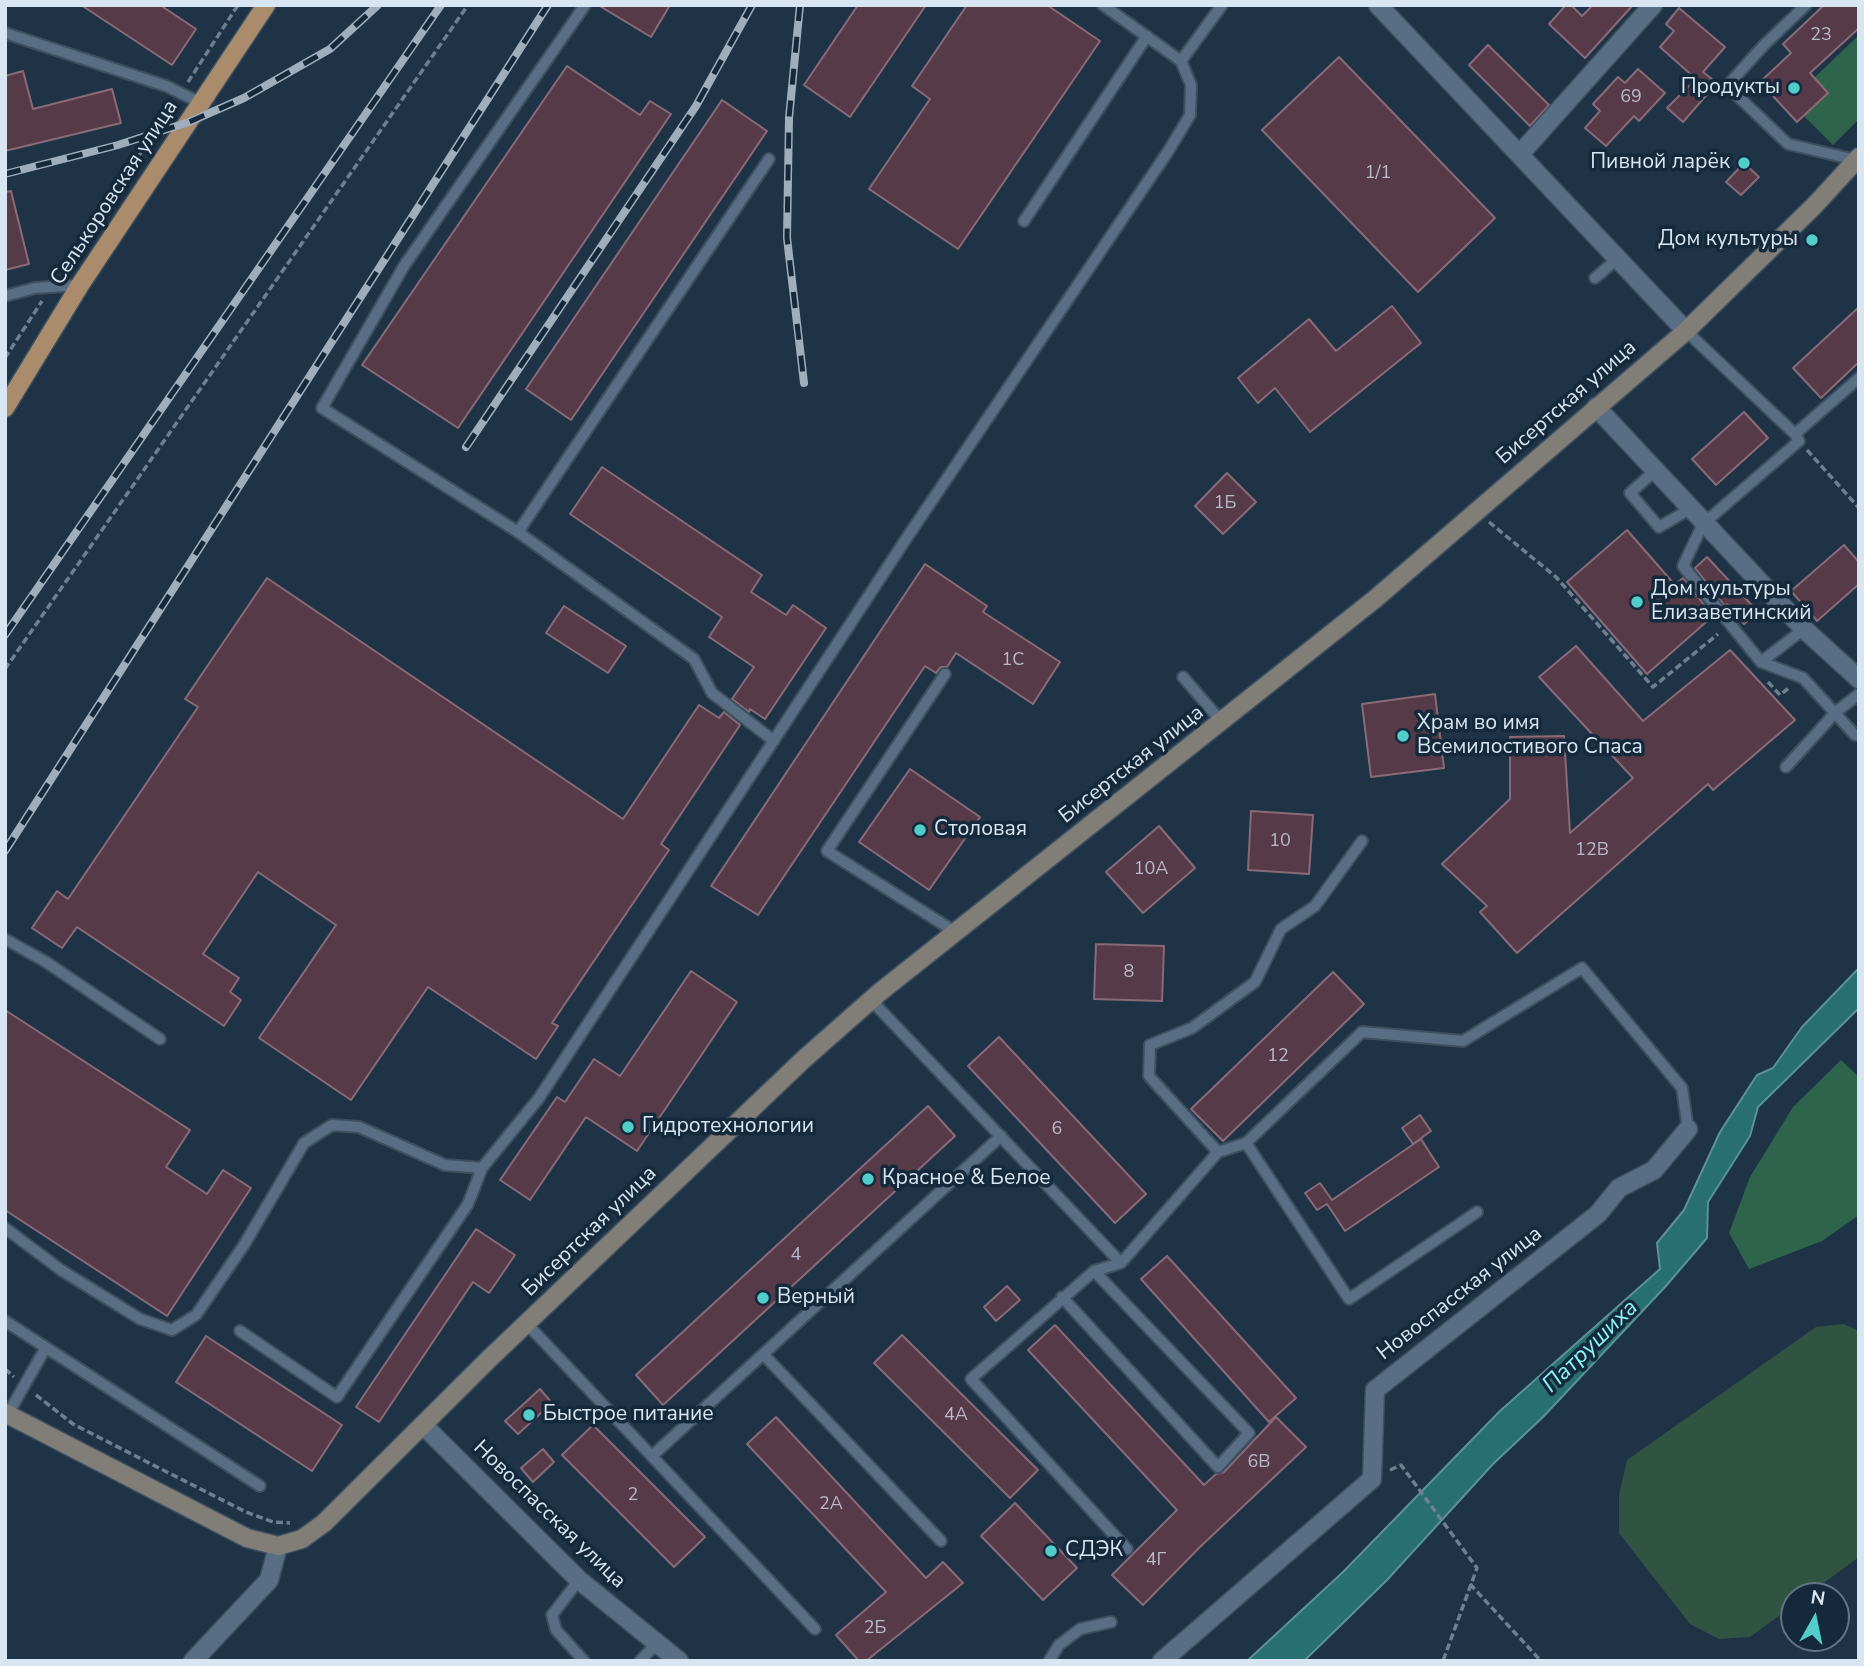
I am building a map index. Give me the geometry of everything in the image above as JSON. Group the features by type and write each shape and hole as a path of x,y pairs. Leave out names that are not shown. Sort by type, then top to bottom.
{"main road":[{"name":"Селькоровская улица","path":"5,408 80,285 266,5"},
{"name":"Бисертская улица","path":"278,1546 302,1539 324,1523 804,1059 872,1000 1376,599 1686,331 1815,205 1857,158"},
{"path":"6,1414 247,1538 278,1546"}],"street":[{"path":"1378,5 1686,331"},
{"path":"1520,154 1653,5"},
{"path":"1596,407 1804,629 1859,679"},
{"name":"Новоспасская улица","path":"1162,1661 1372,1479 1375,1390 1598,1214 1619,1188 1654,1170 1688,1129"},
{"name":"Новоспасская улица","path":"423,1425 579,1580 679,1661"},
{"path":"193,1661 269,1580 278,1546"}],"lane":[{"path":"585,5 404,266 322,408 518,533 694,659 712,693 775,741"},
{"path":"240,1331 337,1396 468,1204 482,1168 539,1098 906,539 1169,150 1191,115 1191,85 1181,61 1103,5"},
{"path":"1181,61 1222,5"},
{"path":"1806,5 1765,44 1727,86 1788,144 1857,158"},
{"path":"5,33 166,86 201,103"},
{"path":"1024,221 1147,36"},
{"path":"518,533 769,159"},
{"path":"1595,278 1618,258"},
{"path":"5,296 35,288 80,285"},
{"path":"1686,331 1797,437"},
{"path":"1859,378 1703,524 1683,566 1761,662 1803,678 1855,735 1859,736"},
{"path":"1656,470 1630,493 1659,527 1690,509"},
{"path":"1761,662 1804,629"},
{"path":"945,674 827,851 957,933"},
{"path":"1183,677 1222,722"},
{"path":"1786,767 1836,712 1859,694"},
{"path":"1218,1152 1149,1076 1150,1045 1192,1028 1255,982 1281,929 1315,905 1362,841"},
{"path":"5,939 46,962 160,1039"},
{"path":"1126,1549 971,1379 1094,1271 1121,1263 1218,1152 1246,1143 1362,1032 1463,1041 1582,968 1682,1088 1688,1129"},
{"path":"872,1000 1121,1263"},
{"path":"5,1228 61,1269 140,1320 172,1330 196,1315 244,1245 304,1143 332,1125 359,1127 445,1165 482,1168"},
{"path":"652,1456 1001,1136"},
{"path":"1246,1143 1349,1300 1477,1212"},
{"path":"1062,1297 1218,1467 1249,1433 1094,1271"},
{"path":"5,1321 260,1486"},
{"path":"527,1324 815,1629"},
{"path":"6,1414 45,1349"},
{"path":"763,1354 941,1541"},
{"path":"579,1580 552,1615 556,1630 584,1661"},
{"path":"1049,1661 1059,1645 1080,1629 1111,1622"},
{"path":"640,1661 657,1643"}],"path":[{"path":"5,358 238,5"},
{"path":"5,669 468,5"},
{"path":"1797,437 1859,508"},
{"path":"1476,511 1556,577 1653,687 1722,630"},
{"path":"1763,677 1780,695 1803,678"},
{"path":"1401,1465 1477,1568 1443,1661"},
{"path":"1470,1584 1541,1661"}],"shaded area":[{"path":"1859,35 1859,119 1833,145 1804,116 1828,93 1814,78"},
{"path":"1841,1060 1859,1077 1859,1215 1822,1241 1749,1269 1729,1233 1750,1177 1793,1107"},
{"path":"1844,1324 1859,1331 1859,1557 1825,1582 1780,1582 1780,1615 1750,1637 1719,1639 1690,1624 1619,1533 1619,1495 1627,1460 1816,1327"}],"water":[{"name":"Патрушиха","path":"1859,968 1859,1008 1758,1107 1750,1136 1708,1202 1707,1238 1665,1287 1543,1417 1493,1464 1387,1580 1304,1661 1247,1661 1343,1572 1500,1411 1660,1269 1657,1243 1684,1210 1720,1132 1757,1075 1773,1068 1802,1027"}],"building":[{"path":"81,5 160,5 196,29 172,65"},
{"path":"598,5 670,5 651,37"},
{"path":"858,5 926,5 850,117 804,85"},
{"path":"967,5 1047,5 1100,41 958,249 869,189 930,99 912,86"},
{"path":"1566,5 1571,5 1582,16 1593,5 1633,5 1585,58 1549,24"},
{"path":"1824,5 1859,5 1859,28 1810,73 1828,93 1797,122 1760,82 1791,53 1783,44"},
{"path":"1679,8 1725,47 1703,72 1717,83 1683,122 1667,108 1696,79 1660,47 1674,31 1666,24"},
{"path":"1488,45 1549,105 1530,126 1469,65"},
{"path":"1339,57 1495,218 1418,292 1262,130"},
{"path":"567,66 640,115 650,101 671,114 458,428 362,365"},
{"path":"1638,69 1665,93 1639,121 1634,116 1606,146 1585,128 1600,111 1593,104 1618,77 1625,83"},
{"path":"23,71 33,109 112,89 121,123 5,151 5,76"},
{"path":"722,100 767,131 571,420 526,389"},
{"path":"1744,163 1759,177 1741,195 1726,182"},
{"path":"11,191 29,264 5,270 5,192"},
{"path":"1392,306 1421,343 1310,432 1275,388 1258,403 1238,378 1309,319 1336,351"},
{"path":"1859,307 1859,362 1821,398 1793,368"},
{"path":"1744,412 1768,438 1716,485 1692,459"},
{"path":"602,467 762,575 751,592 786,615 793,605 826,628 765,719 750,709 749,712 732,699 754,667 709,637 722,617 570,514"},
{"path":"1227,473 1256,502 1223,534 1195,506"},
{"name":"Дом культуры Елизаветинский","path":"1627,530 1675,585 1683,578 1713,616 1647,674 1567,582"},
{"path":"1844,545 1859,562 1859,584 1817,621 1791,591"},
{"path":"1707,557 1758,612 1744,624 1727,604 1725,606 1695,568"},
{"path":"925,564 987,606 983,612 1060,662 1033,704 956,653 947,667 941,667 936,673 925,666 758,915 711,886"},
{"path":"267,578 623,819 699,705 719,718 724,712 740,725 661,844 669,850 552,1023 558,1026 536,1059 428,987 351,1100 259,1038 336,925 258,872 203,954 239,978 230,992 241,1000 224,1026 77,927 62,948 32,928 57,891 68,899 198,707 185,699"},
{"path":"564,606 626,646 608,673 546,633"},
{"path":"1576,646 1643,721 1730,650 1795,720 1713,790 1708,784 1517,953 1480,912 1487,906 1442,864 1510,799 1510,737 1564,736 1570,833 1633,778 1539,677"},
{"name":"Храм во имя Всемилостивого Спаса","path":"1435,694 1444,768 1371,777 1362,704"},
{"name":"Столовая","path":"910,769 980,817 929,890 859,842"},
{"path":"1251,811 1313,815 1309,874 1248,870"},
{"path":"1159,826 1195,868 1143,913 1106,872"},
{"path":"1096,944 1164,946 1162,1001 1094,999"},
{"path":"691,971 737,1002 637,1151 586,1117 530,1200 500,1180 557,1097 565,1102 594,1059 620,1076"},
{"path":"1333,972 1364,1004 1223,1141 1191,1109"},
{"path":"5,1010 190,1130 166,1167 207,1194 223,1170 251,1188 167,1316 5,1210"},
{"path":"999,1037 1146,1194 1115,1223 968,1066"},
{"path":"928,1106 955,1136 663,1405 636,1375"},
{"path":"1420,1115 1431,1131 1413,1144 1402,1128"},
{"path":"1421,1139 1439,1167 1345,1231 1327,1204 1317,1210 1305,1193 1320,1183 1332,1200"},
{"path":"476,1229 515,1255 489,1293 473,1282 379,1422 356,1407"},
{"path":"1167,1256 1296,1398 1269,1422 1141,1279"},
{"path":"1007,1286 1020,1300 996,1321 984,1307"},
{"path":"1055,1325 1204,1485 1216,1474 1224,1472 1276,1417 1306,1447 1143,1605 1112,1575 1177,1510 1028,1350"},
{"path":"902,1335 1038,1470 1010,1498 874,1363"},
{"path":"206,1336 342,1425 312,1471 176,1382"},
{"path":"540,1389 552,1403 518,1434 505,1421"},
{"path":"776,1417 926,1578 943,1562 963,1583 866,1661 859,1661 836,1635 886,1592 747,1444"},
{"path":"593,1425 705,1537 674,1567 562,1455"},
{"path":"543,1449 554,1462 533,1482 521,1468"},
{"path":"1015,1503 1077,1568 1043,1600 981,1536"}],"railway":[{"path":"5,174 118,145 189,122 244,98 330,49 378,5"},
{"path":"5,635 441,5"},
{"path":"5,851 548,5"},
{"path":"466,447 696,106 752,5"},
{"path":"800,5 789,118 787,238 804,383"}],"place":[{"name":"Продукты","path":"1794,88"},
{"name":"Пивной ларёк","path":"1744,163"},
{"name":"Дом культуры","path":"1812,240"},
{"name":"Дом культуры Елизаветинский","path":"1637,602"},
{"name":"Храм во имя Всемилостивого Спаса","path":"1403,736"},
{"name":"Столовая","path":"920,830"},
{"name":"Гидротехнологии","path":"628,1127"},
{"name":"Красное & Белое","path":"868,1179"},
{"name":"Верный","path":"763,1298"},
{"name":"Быстрое питание","path":"529,1415"},
{"name":"СДЭК","path":"1051,1551"}]}
